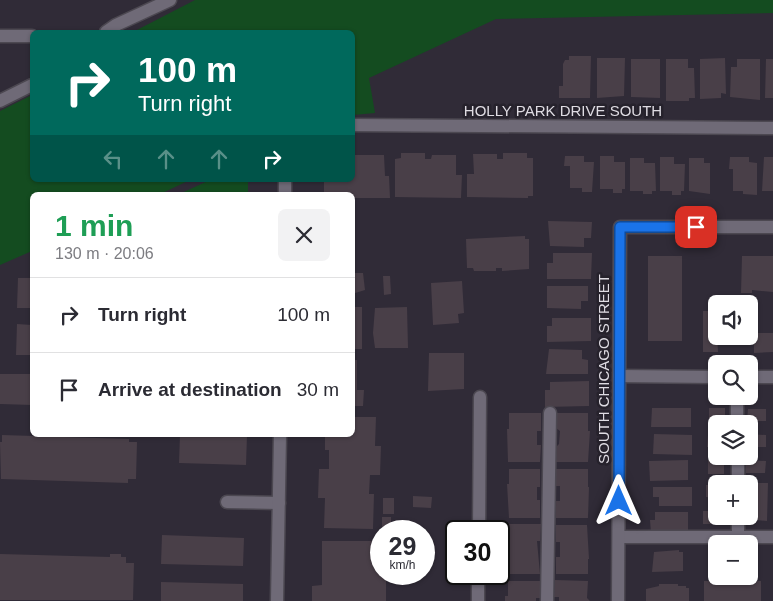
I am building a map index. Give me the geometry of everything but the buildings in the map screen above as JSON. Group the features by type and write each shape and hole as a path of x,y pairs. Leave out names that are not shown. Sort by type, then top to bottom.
{"street":[{"path":"109,30 170,0"},
{"path":"0,36 30,36"},
{"path":"0,100 30,86"},
{"name":"HOLLY PARK DRIVE SOUTH","path":"355,125 773,128"},
{"name":"SOUTH CHICAGO STREET","path":"618,601 620,227 773,227"},
{"path":"620,376 708,376"},
{"path":"758,377 773,377"},
{"path":"479,520 480,397"},
{"path":"548,601 550,413"},
{"path":"277,601 280,437"},
{"path":"227,502 279,502"},
{"path":"619,537 708,536"},
{"path":"758,536 773,536"},
{"path":"478,585 478,601"}],"green space":[{"path":"195,0 773,0 773,13 496,19 369,78 375,113 355,115 355,30 137,30"},
{"path":"30,96 30,182 186,182 164,192 30,192 30,252 0,265 0,111"},
{"path":"206,182 248,182 248,192 184,192"}],"route":[{"path":"619,501 620,227 696,227"}]}
